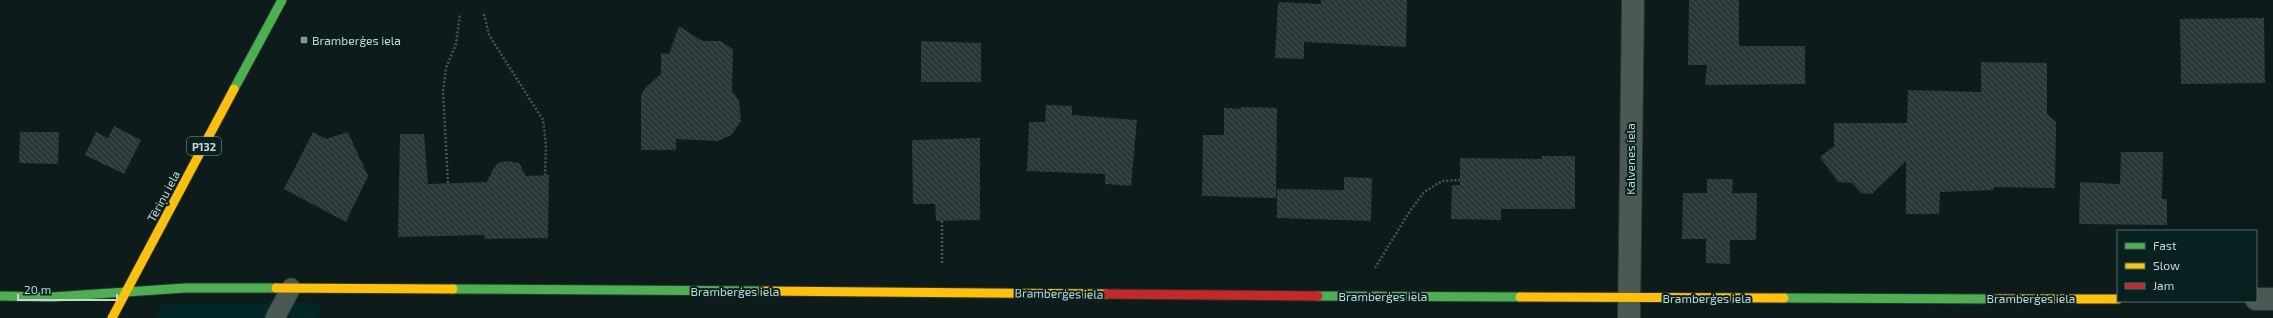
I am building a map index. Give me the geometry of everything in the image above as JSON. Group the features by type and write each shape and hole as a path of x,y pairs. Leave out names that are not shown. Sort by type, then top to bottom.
{"street":[{"name":"Tēriņu iela","path":"112,318 282,0"},
{"name":"Kalvenes iela","path":"1629,308 1633,0"},
{"name":"Bramberģes iela","path":"0,296 52,296 184,288 291,288 942,293 1629,308 2117,299"},
{"path":"2257,299 2273,299"}],"lane":[{"path":"275,318 291,288"}],"path":[{"path":"448,183 443,92 446,68 456,44 460,14"},
{"path":"484,14 489,35 543,120 546,146 545,176"},
{"path":"1376,264 1424,192 1442,181 1460,180"},
{"path":"942,221 942,293"}],"shaded area":[{"path":"163,303 320,303 320,311 316,318 155,318"}],"building":[{"path":"1321,0 1407,0 1406,47 1304,42 1304,59 1275,58 1278,2 1321,4"},
{"path":"1689,0 1739,0 1739,46 1805,46 1805,84 1705,85 1707,65 1688,65"},
{"path":"2264,18 2265,83 2181,84 2180,19"},
{"path":"679,26 702,41 720,41 733,49 732,91 739,100 741,121 731,135 718,141 676,139 676,150 641,150 641,96 645,88 661,74 661,53 669,54"},
{"path":"921,41 981,43 981,82 921,82"},
{"path":"1981,62 2047,63 2047,114 2056,122 2055,188 1994,187 1994,190 1940,192 1939,214 1906,214 1906,161 1872,194 1861,193 1852,183 1838,182 1820,157 1834,146 1834,123 1907,123 1908,90 1981,92"},
{"path":"1046,105 1072,106 1072,115 1137,120 1131,186 1105,184 1105,174 1027,171 1029,122 1045,122"},
{"path":"1241,107 1277,108 1276,198 1202,196 1203,135 1224,135 1224,108 1241,109"},
{"path":"114,126 141,140 124,174 85,155 96,132 108,138"},
{"path":"20,132 59,132 58,164 19,163"},
{"path":"313,132 326,139 348,132 368,176 346,222 284,189"},
{"path":"400,134 424,134 428,184 487,182 493,169 498,163 506,161 519,163 526,176 549,175 548,238 485,239 484,235 398,237"},
{"path":"980,138 980,220 936,221 935,204 913,204 912,140"},
{"path":"2121,152 2163,152 2162,199 2167,199 2167,225 2079,224 2080,182 2120,184"},
{"path":"1542,156 1575,156 1575,209 1501,209 1501,220 1451,219 1452,185 1460,185 1460,158 1542,159"},
{"path":"1344,177 1372,178 1371,221 1277,218 1277,189 1344,190"},
{"path":"1707,179 1733,179 1732,193 1757,193 1756,240 1730,240 1730,264 1706,263 1706,239 1682,239 1683,193 1707,193"}],"traffic: fast":[{"path":"234,89 282,0"},
{"path":"0,296 52,297 185,288 276,288"},
{"path":"453,289 762,291"},
{"path":"1318,296 1520,297"},
{"path":"1784,298 2000,299"}],"traffic: slow":[{"path":"112,318 234,89"},
{"path":"276,288 453,289"},
{"path":"762,291 1106,294"},
{"path":"1520,297 1784,298"},
{"path":"2000,299 2117,299"}],"traffic: jam":[{"path":"1106,294 1318,296"}],"place":[{"name":"Bramberģes iela","path":"304,40"}]}
